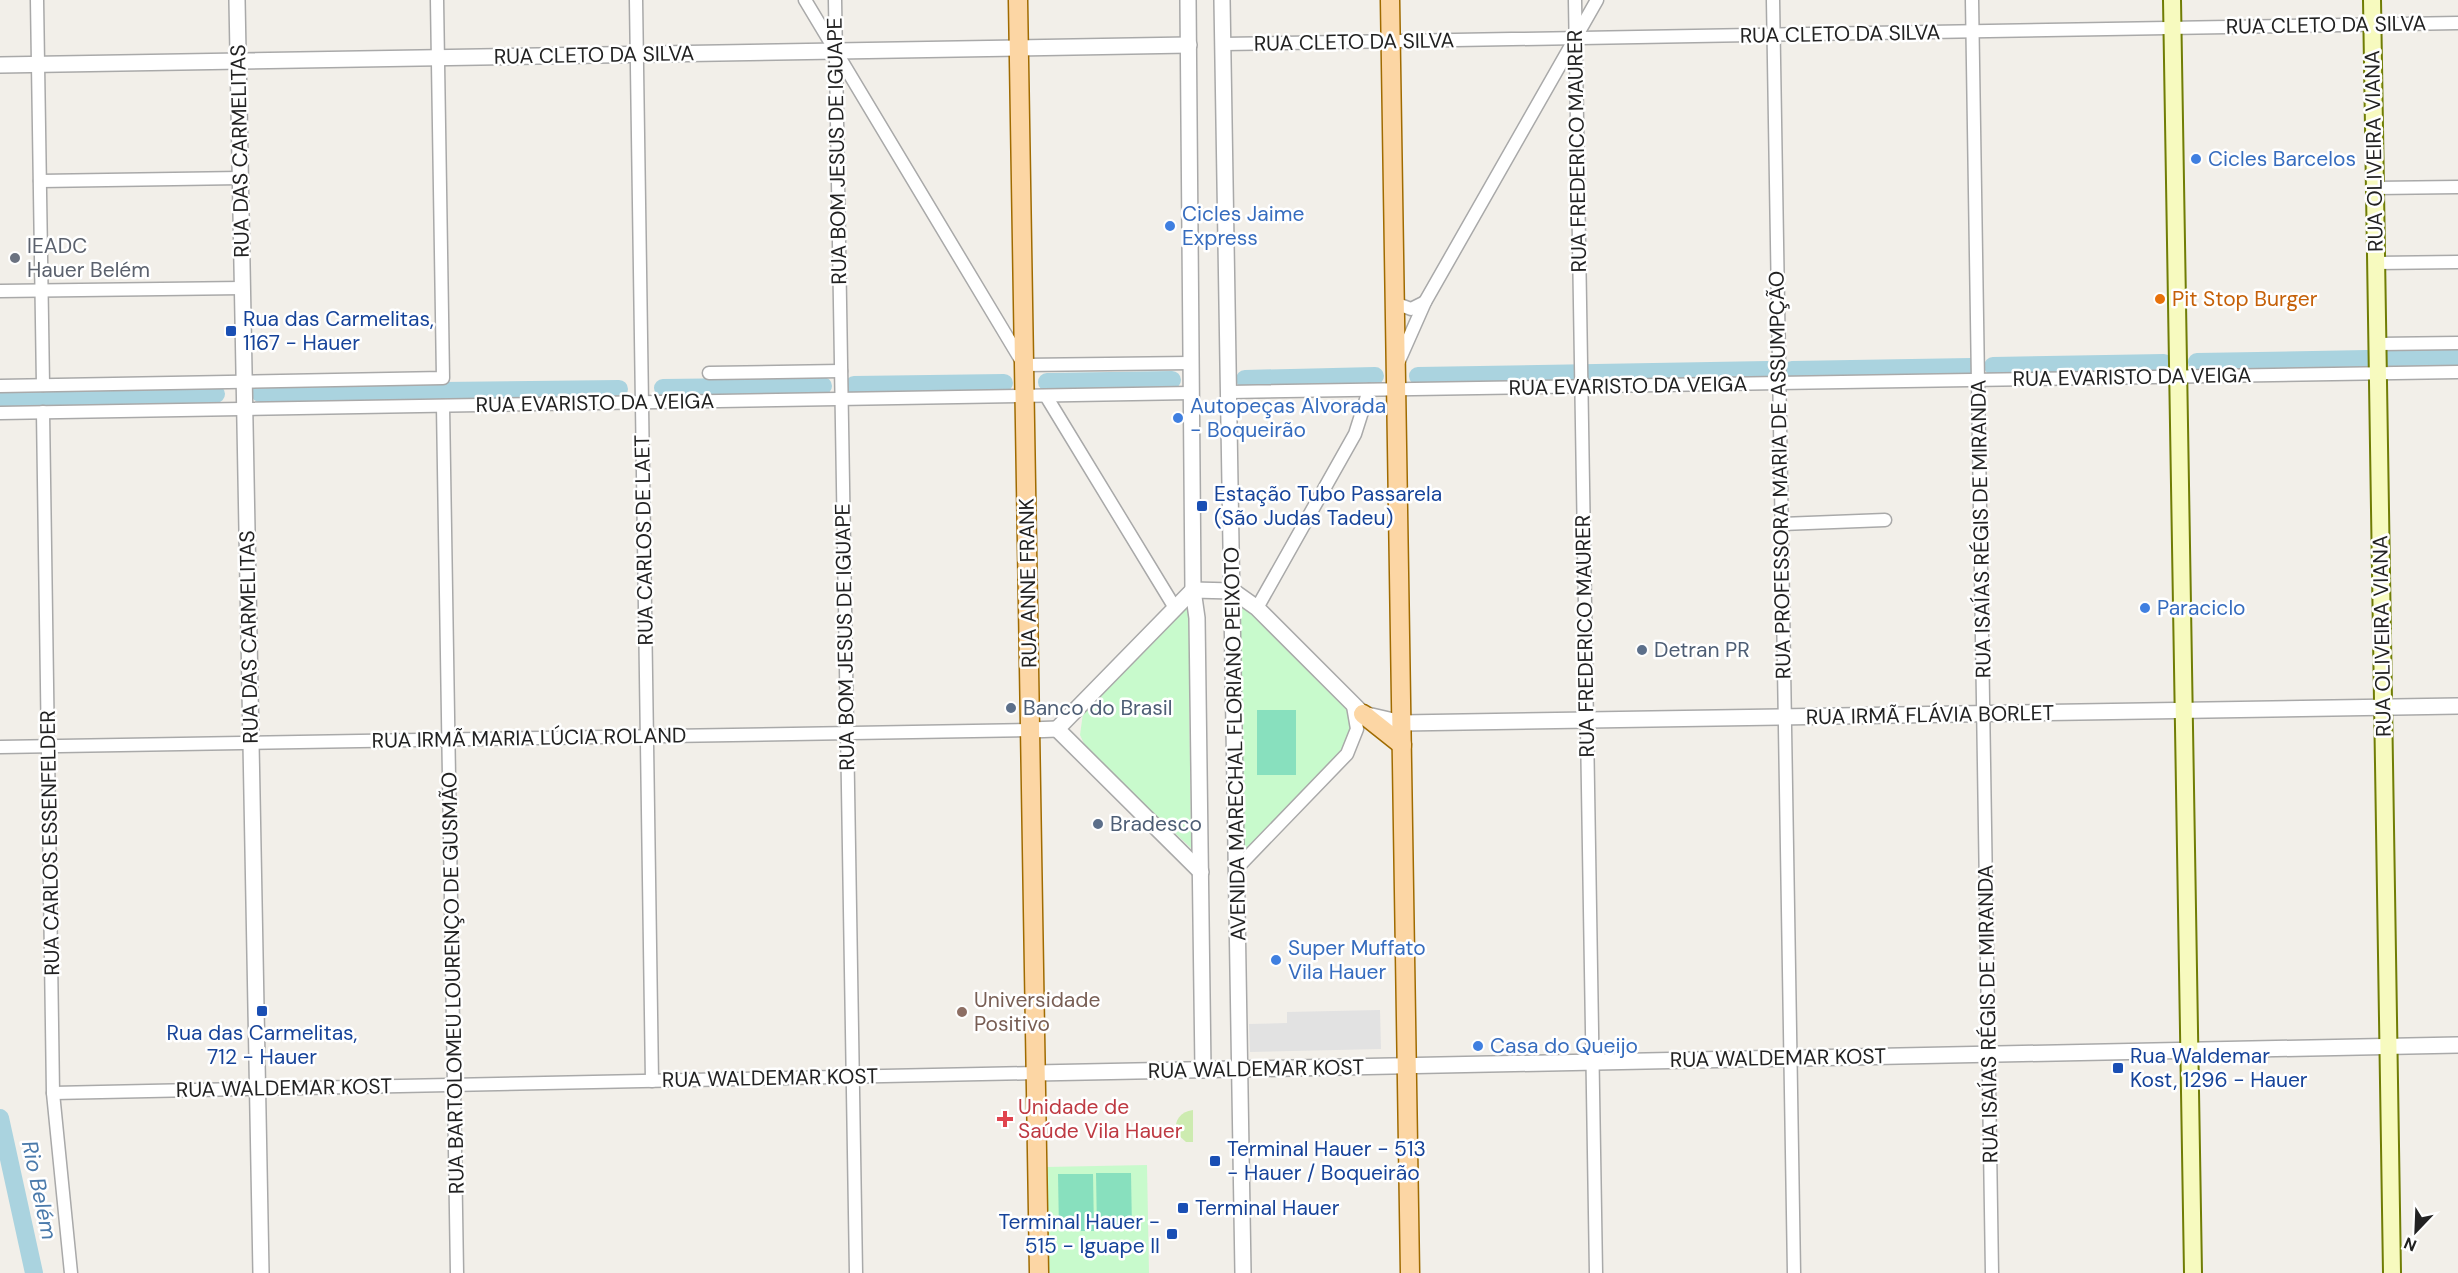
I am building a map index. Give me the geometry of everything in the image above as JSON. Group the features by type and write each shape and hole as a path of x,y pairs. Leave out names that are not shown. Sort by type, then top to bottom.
{"main road":[{"name":"RUA ANNE FRANK","path":"1018,0 1039,1273"},
{"path":"1390,0 1410,1273"},
{"path":"2172,0 2193,1273"},
{"name":"RUA OLIVEIRA VIANA","path":"2372,0 2392,1273"},
{"path":"1358,708 1402,745"}],"street":[{"path":"37,0 43,385"},
{"name":"RUA DAS CARMELITAS","path":"237,0 261,1273"},
{"path":"0,386 443,378 437,0"},
{"name":"RUA CARLOS DE LAET","path":"636,0 652,1081"},
{"path":"805,0 1024,365 1191,363"},
{"name":"RUA BOM JESUS DE IGUAPE","path":"835,0 856,1273"},
{"name":"AVENIDA MARECHAL FLORIANO PEIXOTO","path":"1188,0 1193,590 1197,618 1203,1070"},
{"name":"AVENIDA MARECHAL FLORIANO PEIXOTO","path":"1222,0 1243,1273"},
{"name":"RUA FREDERICO MAURER","path":"1575,0 1596,1273"},
{"path":"1396,367 1425,302 1597,0"},
{"name":"RUA PROFESSORA MARIA DE ASSUMPÇÃO","path":"1773,0 1794,1273"},
{"name":"RUA ISAÍAS RÉGIS DE MIRANDA","path":"1972,0 1992,1273"},
{"name":"RUA CLETO DA SILVA","path":"1222,44 2458,23"},
{"name":"RUA CLETO DA SILVA","path":"0,65 1189,45"},
{"path":"40,181 240,177"},
{"path":"2375,188 2458,187"},
{"path":"2376,264 2458,262"},
{"path":"0,291 243,288"},
{"path":"1395,303 1411,309 1425,302"},
{"path":"2378,344 2458,343"},
{"name":"RUA EVARISTO DA VEIGA","path":"709,374 841,371"},
{"name":"RUA EVARISTO DA VEIGA","path":"1230,392 1396,390 1581,383 1779,383 2458,372"},
{"path":"1257,608 1355,434 1369,390"},
{"name":"RUA EVARISTO DA VEIGA","path":"0,413 1191,393"},
{"path":"1046,396 1175,608"},
{"name":"RUA BARTOLOMEU LOURENÇO DE GUSMÃO","path":"443,406 457,1273"},
{"name":"RUA CARLOS ESSENFELDER","path":"43,412 53,1093 71,1273"},
{"path":"1782,524 1885,520"},
{"path":"1201,872 1057,729 1193,590 1233,591 1257,608 1358,708 1357,729 1347,754 1237,868"},
{"name":"RUA IRMÃ FLÁVIA BORLET","path":"1358,708 1402,723 2458,706"},
{"name":"RUA IRMÃ MARIA LÚCIA ROLAND","path":"0,747 1057,729"},
{"name":"RUA WALDEMAR KOST","path":"53,1093 2458,1044"}],"green space":[{"path":"1186,607 1190,608 1193,690 1189,695 1191,833 1196,838 1193,850 1087,750 1080,735 1083,713"},
{"path":"1243,607 1253,613 1345,702 1354,721 1346,747 1246,850 1243,849 1239,609"},
{"path":"1257,710 1296,710 1296,775 1257,775"},
{"path":"1193,1110 1193,1142 1186,1142 1176,1133 1176,1124 1181,1115"},
{"path":"1147,1165 1149,1273 1048,1273 1046,1167"},
{"path":"1096,1173 1131,1173 1132,1230 1097,1230"},
{"path":"1058,1174 1093,1174 1094,1231 1059,1231"}],"shaded area":[{"path":"1380,1010 1381,1049 1250,1052 1249,1024 1287,1023 1287,1012"}],"waterway":[{"path":"2387,359 2458,358"},
{"path":"2197,362 2367,359"},
{"path":"1993,366 2164,363"},
{"path":"1792,370 1971,367"},
{"path":"1418,376 1768,370"},
{"path":"1245,379 1375,376"},
{"path":"1047,382 1172,380"},
{"path":"854,385 1004,383"},
{"path":"663,388 823,386"},
{"path":"260,393 619,389"},
{"path":"0,398 216,394"},
{"name":"Rio Belém","path":"0,1118 34,1273"}],"place":[{"name":"Cicles Barcelos","path":"2196,159"},
{"name":"Cicles Jaime Express","path":"1170,226"},
{"name":"IEADC Hauer Belém","path":"15,258"},
{"name":"Pit Stop Burger","path":"2160,299"},
{"name":"Rua das Carmelitas, 1167 - Hauer","path":"231,331"},
{"name":"Autopeças Alvorada - Boqueirão","path":"1178,418"},
{"name":"Estação Tubo Passarela (São Judas Tadeu)","path":"1202,506"},
{"name":"Paraciclo","path":"2145,608"},
{"name":"Detran PR","path":"1642,650"},
{"name":"Banco do Brasil","path":"1011,708"},
{"name":"Bradesco","path":"1098,824"},
{"name":"Super Muffato Vila Hauer","path":"1276,960"},
{"name":"Rua das Carmelitas, 712 - Hauer","path":"262,1011"},
{"name":"Universidade Positivo","path":"962,1012"},
{"name":"Casa do Queijo","path":"1478,1046"},
{"name":"Rua Waldemar Kost, 1296 - Hauer","path":"2118,1068"},
{"name":"Unidade de Saúde Vila Hauer","path":"1005,1119"},
{"name":"Terminal Hauer - 513 - Hauer / Boqueirão","path":"1215,1161"},
{"name":"Terminal Hauer","path":"1183,1208"},
{"name":"Terminal Hauer - 515 - Iguape II","path":"1172,1234"}]}
